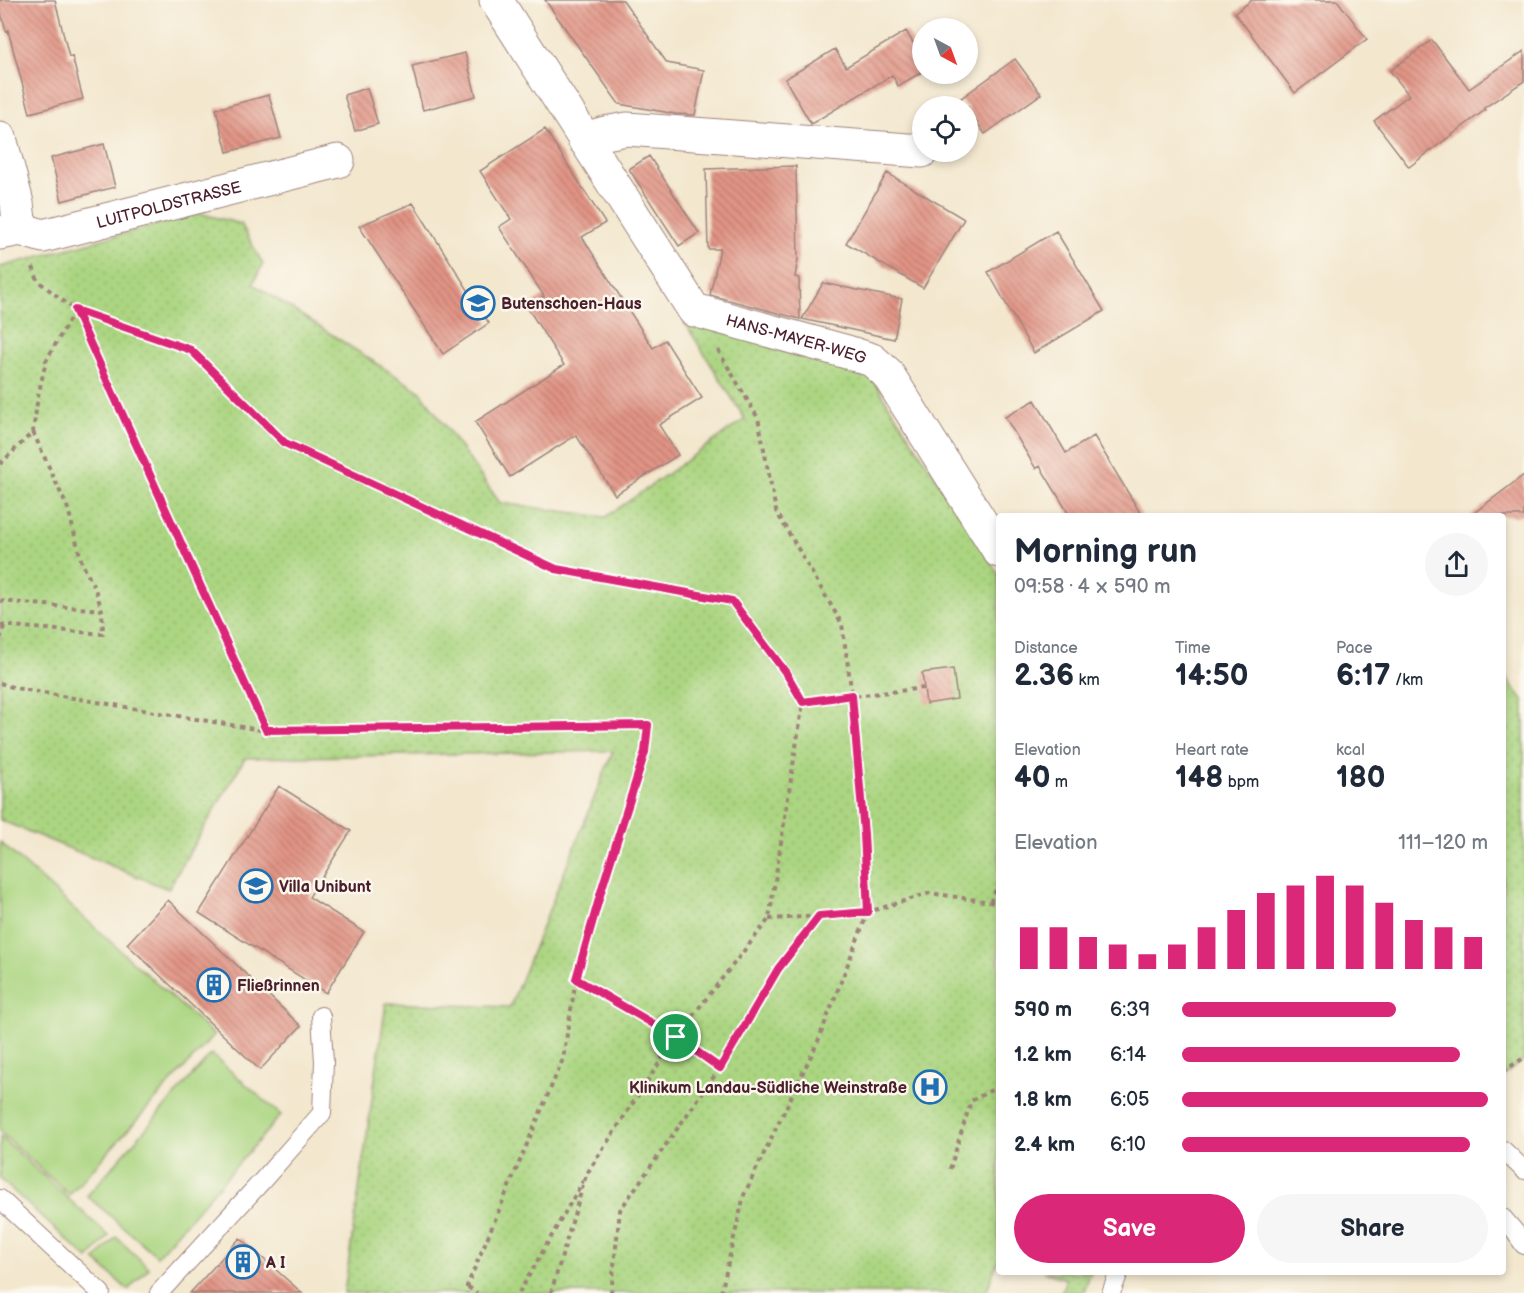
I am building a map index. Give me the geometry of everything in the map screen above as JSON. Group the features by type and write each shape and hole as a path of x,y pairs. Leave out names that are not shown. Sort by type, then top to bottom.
{"street":[{"path":"496,0 694,309"},
{"path":"584,139 627,129 912,150"},
{"path":"0,138 17,203 10,231"},
{"name":"LUITPOLDSTRASSE","path":"10,231 43,236 338,161"},
{"name":"HANS-MAYER-WEG","path":"694,309 872,360 887,373 996,546"}],"lane":[{"path":"159,1293 322,1113 324,1062 321,1016"},
{"path":"1506,1153 1524,1170"},
{"path":"0,1199 101,1293"},
{"path":"1506,1222 1524,1245"},
{"path":"1111,1293 1118,1275"}],"path":[{"path":"10,231 38,281 75,310 191,350 285,443 556,569 732,601 786,673 803,702 769,919 676,1037 586,1175 519,1293"},
{"path":"694,309 759,418 776,511 842,624 852,695 868,912 818,1041 744,1195 721,1293"},
{"path":"0,639 2,626 103,634 102,610 82,563 68,509 33,432 46,360 75,310"},
{"path":"75,310 266,730"},
{"path":"0,464 33,432"},
{"path":"0,600 102,610"},
{"path":"0,683 15,688 266,730 648,725 645,752 576,979 563,1059 467,1286 467,1293"},
{"path":"803,702 924,688"},
{"path":"990,902 996,889"},
{"path":"769,919 868,912 930,893 996,904"},
{"path":"611,1293 621,1210 720,1068 778,969 819,916"},
{"path":"576,979 676,1037 720,1068"},
{"path":"1506,1069 1524,1058"},
{"path":"950,1169 971,1101 996,1088"},
{"path":"551,1293 586,1175"},
{"path":"467,1286 477,1293"}],"green space":[{"path":"199,213 241,224 263,264 253,284 421,392 500,503 606,517 745,419 685,323 862,363 996,570 996,1265 986,1293 344,1293 386,1003 510,1007 613,751 245,758 168,889 0,820 0,267"},
{"path":"1506,678 1524,702 1524,1060 1506,1074"},
{"path":"0,842 214,1035 69,1195 0,1132"},
{"path":"211,1054 281,1115 157,1256 87,1196"},
{"path":"0,1136 109,1236 88,1259 0,1179"},
{"path":"116,1237 149,1268 128,1290 95,1260"},
{"path":"1053,1275 1090,1275 1083,1293 1061,1293 1066,1279"}],"building":[{"path":"0,0 55,0 69,57 72,56 83,99 30,113 8,30 6,31 0,9"},
{"path":"545,0 623,0 667,63 704,70 695,115 619,104"},
{"path":"1252,0 1337,0 1367,39 1295,93 1235,13"},
{"path":"906,31 912,41 912,78 898,86 892,75 811,124 785,79 835,49 846,67"},
{"path":"1432,40 1469,89 1524,51 1524,81 1484,108 1485,110 1409,167 1374,121 1409,95 1390,71"},
{"path":"465,53 476,96 423,110 412,66"},
{"path":"1015,59 1041,94 985,134 978,124 978,96 964,96"},
{"path":"367,88 378,124 355,131 344,95"},
{"path":"269,95 281,138 227,152 216,109"},
{"path":"545,129 605,223 582,237 653,348 665,340 702,398 659,425 678,455 615,495 576,435 510,477 475,422 564,365 527,307 544,296 499,227 511,219 480,171"},
{"path":"104,144 115,187 62,201 51,158"},
{"path":"649,156 699,233 679,246 629,169"},
{"path":"796,166 798,259 795,277 799,278 800,319 710,295 720,249 708,249 706,169"},
{"path":"887,173 964,219 923,288 846,243"},
{"path":"413,203 489,323 443,354 359,226"},
{"path":"1056,231 1104,311 1034,353 988,272"},
{"path":"823,283 902,299 894,339 802,319"},
{"path":"1035,400 1066,453 1094,436 1140,513 1068,513 1040,466 1036,469 1005,417"},
{"path":"1524,475 1524,516 1506,516 1506,513 1474,513"},
{"path":"953,669 957,699 926,704 922,673"},
{"path":"279,786 351,831 309,897 364,932 326,993 199,913"},
{"name":"Fließrinnen","path":"168,900 301,1026 260,1070 127,944"},
{"name":"A I","path":"240,1238 302,1293 190,1293"}],"place":[{"name":"Butenschoen-Haus","path":"478,303"},
{"name":"Villa Unibunt","path":"256,886"},
{"name":"Fließrinnen","path":"214,985"},
{"name":"Klinikum Landau-Südliche Weinstraße","path":"930,1087"},
{"name":"A I","path":"243,1262"}],"route":[{"path":"75,310 191,350 285,443 556,569 732,601 786,673 803,702 852,695 868,912 819,916 778,969 720,1068 676,1037 576,979 645,752 648,725 266,730 75,310"}]}
